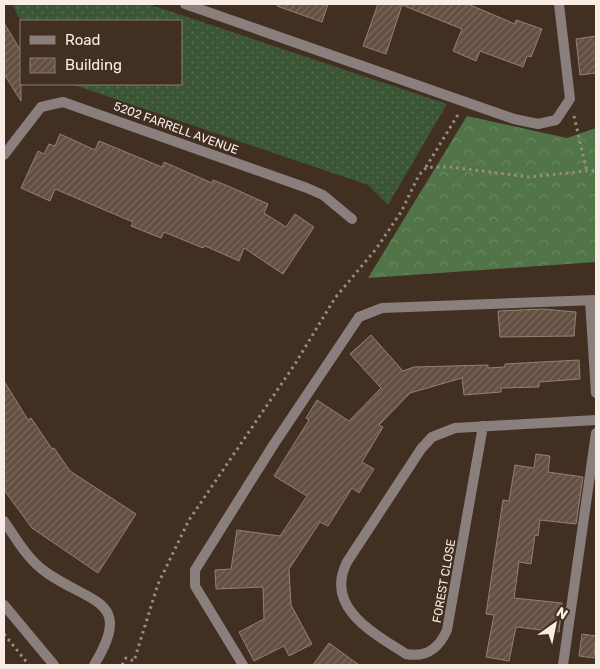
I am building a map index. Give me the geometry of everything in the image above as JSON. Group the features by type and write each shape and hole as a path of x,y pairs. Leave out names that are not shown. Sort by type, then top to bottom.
{"street":[{"path":"185,4 466,103 514,119 538,124 556,120 570,99 559,4"},
{"name":"5202 FARRELL AVENUE","path":"4,154 41,107 63,102 307,188 323,195 352,219"},
{"path":"243,665 195,586 195,570 274,444 358,318 382,308 593,300 596,393"},
{"name":"FOREST CLOSE","path":"484,426 447,630 437,646 430,652 416,656 406,654 362,623 347,607 340,587 344,569 426,442 439,433 455,428 484,426 596,420"},
{"path":"563,665 596,433"},
{"path":"4,521 30,560 47,573 102,604 109,615 110,628 108,640 94,665"},
{"path":"4,605 54,665"}],"path":[{"path":"570,99 587,172"},
{"path":"426,168 466,103"},
{"path":"4,634 29,665"}],"green space":[{"path":"12,4 148,4 447,104 388,205 368,185 74,85 182,85 182,20 20,20"},
{"path":"467,116 567,138 596,128 596,262 368,278"}],"building":[{"path":"278,4 328,4 322,22 277,6"},
{"path":"378,4 468,4 515,24 516,20 542,29 531,57 527,56 523,67 480,51 476,61 453,51 462,29 402,5 386,54 363,46"},
{"path":"4,23 20,49 21,101 4,74"},
{"path":"596,36 596,73 580,75 576,39"},
{"path":"60,134 95,150 99,141 162,167 164,162 212,183 213,180 228,186 268,204 264,213 286,227 295,214 314,227 283,274 244,248 239,261 205,246 203,248 164,232 161,238 131,226 133,222 55,189 50,201 21,188 38,151 44,154 49,144 55,146"},
{"path":"543,309 576,312 574,336 500,337 498,311"},
{"path":"371,335 403,371 414,367 488,365 488,368 505,367 505,364 579,360 580,379 539,382 539,387 501,388 501,392 464,395 462,378 410,393 379,425 383,427 362,462 374,469 359,493 352,488 328,526 320,522 289,569 291,605 312,644 289,656 284,646 254,661 239,632 264,619 263,587 216,589 215,570 231,569 237,530 280,536 307,496 274,476 309,420 306,418 317,400 349,421 381,388 350,354"},
{"path":"4,381 28,420 31,418 70,471 136,514 98,573 32,528 4,490"},
{"path":"536,454 550,456 548,472 583,477 576,524 540,520 538,536 535,535 531,564 519,562 514,598 562,603 559,632 516,627 509,661 486,657 494,615 486,614 503,500 509,501 515,465 534,468"},
{"path":"582,634 596,636 594,658 579,656"},
{"path":"329,643 359,665 313,665"}]}
